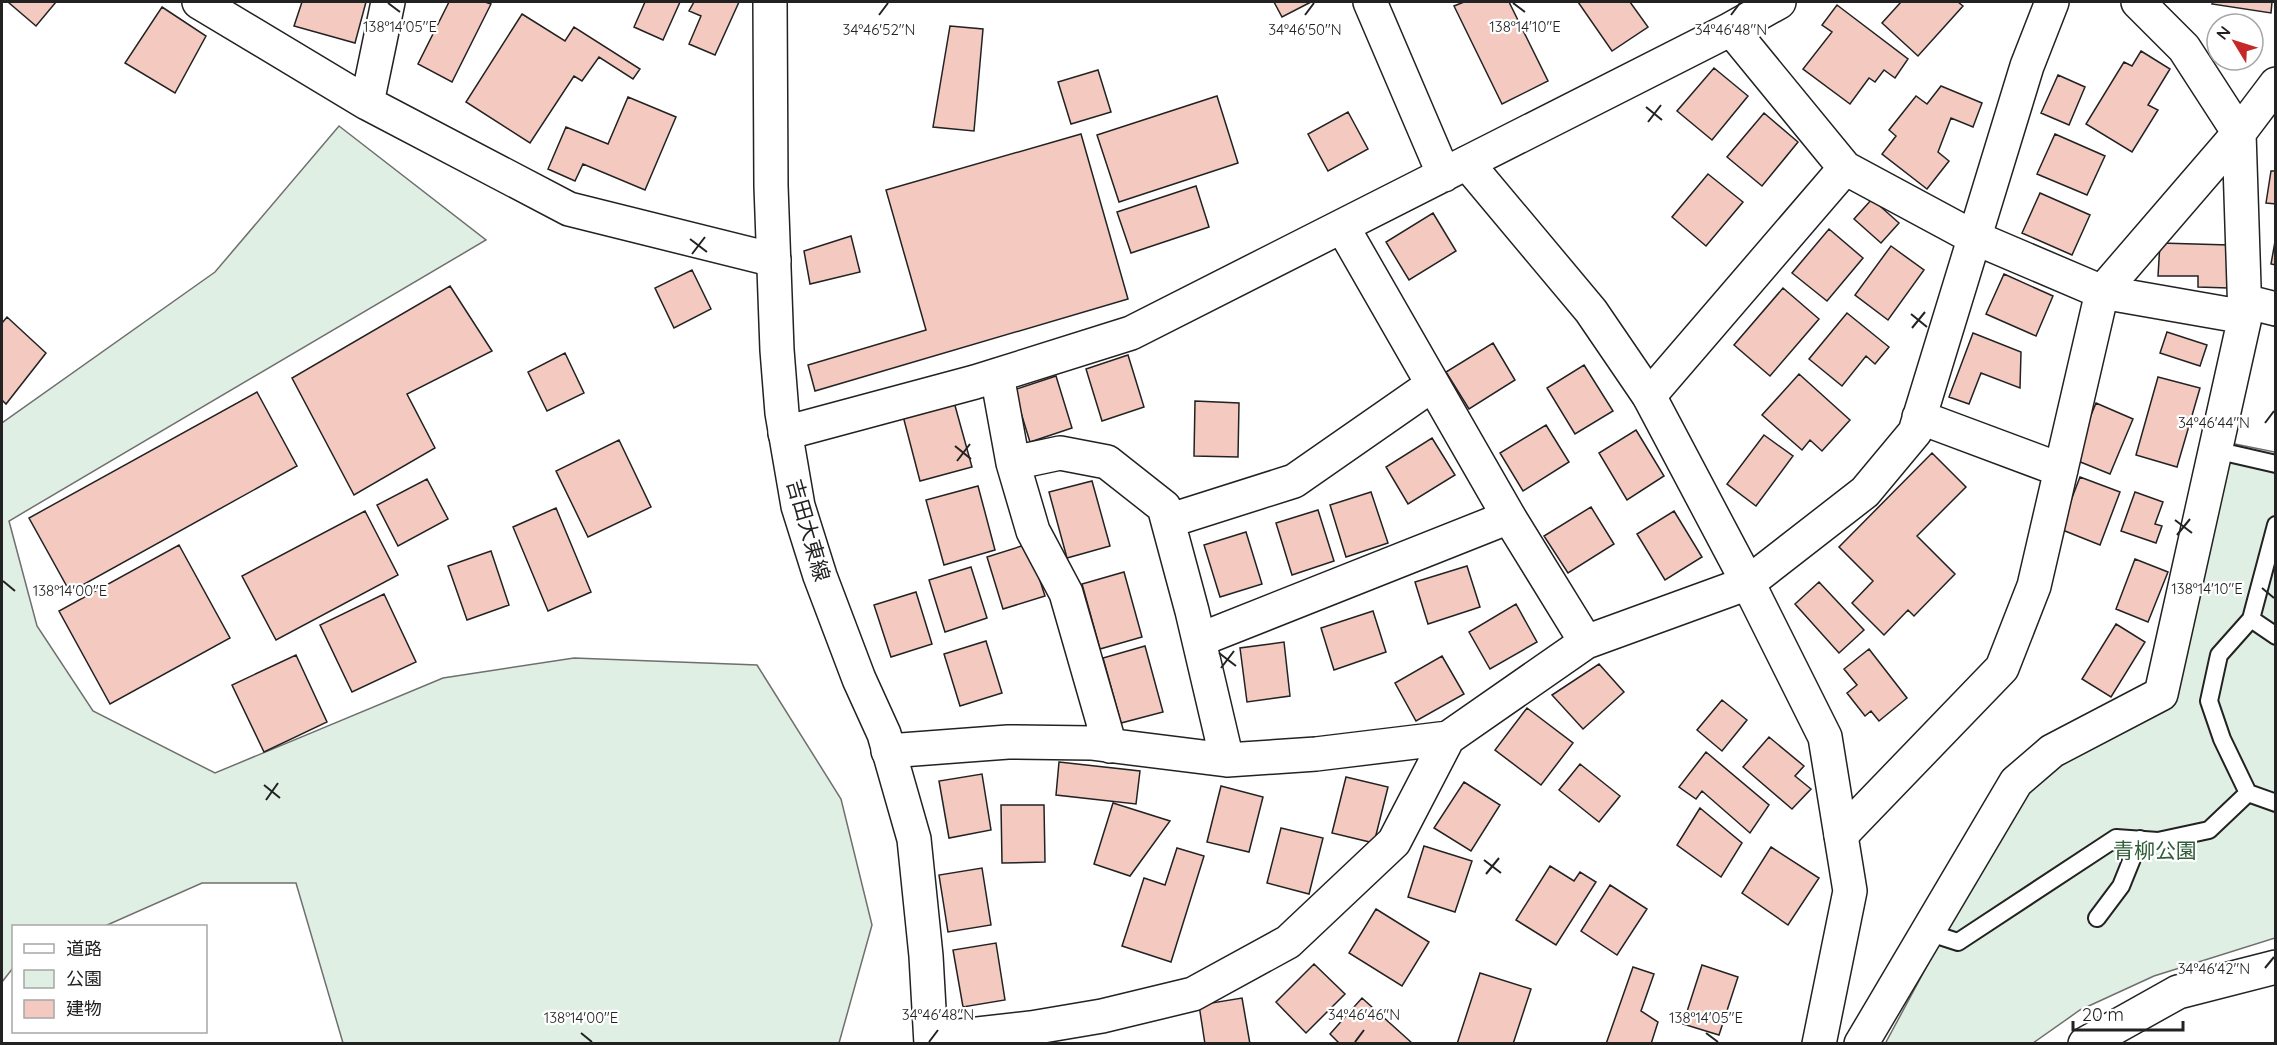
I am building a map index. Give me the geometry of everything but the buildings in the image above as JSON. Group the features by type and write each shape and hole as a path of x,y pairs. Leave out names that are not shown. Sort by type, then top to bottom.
{"street":[{"path":"199,2 367,104 568,209 774,260"},
{"path":"367,104 388,2"},
{"name":"吉田大東線","path":"770,2 771,186 777,350 785,433 798,506 820,576 859,679 884,734 914,839 932,1041"},
{"path":"1370,2 1456,169 1591,311 1649,396 1748,583 1825,737 1850,891 1820,1044"},
{"path":"785,433 997,375 1131,333 1731,29 1779,2"},
{"path":"932,1041 1102,1016 1192,994 1288,942 1394,842 1448,738 1586,642 1748,583 1865,492 1915,432 2027,66 2052,2"},
{"path":"1861,1044 2016,782 2052,751 2161,694 2215,450 2255,309 2239,132 2184,48 2138,2"},
{"path":"1731,29 1845,168 1973,237 2102,292 2255,309"},
{"path":"1841,835 2002,668 2034,586 2102,292 2239,132 2276,84"},
{"path":"1649,396 1845,168"},
{"path":"1342,226 1509,517 1586,642"},
{"path":"997,375 1013,463 1033,531 1066,593 1110,746"},
{"path":"1168,521 1294,481 1432,384"},
{"path":"1919,417 2061,470"},
{"path":"1013,463 1060,453 1107,462 1164,507 1227,760"},
{"path":"1198,640 1509,517"},
{"path":"888,751 1008,742 1091,743 1227,760 1316,754 1448,738"},
{"path":"2085,1044 2178,992 2276,967"}],"lane":[{"path":"2215,450 2276,464"},
{"path":"2276,525 2251,619 2219,655 2208,701 2222,739 2248,793 2276,803"},
{"path":"2251,619 2276,636"},
{"path":"1927,932 1958,942 2116,838 2158,841 2209,830 2248,793"},
{"path":"2097,918 2121,886 2140,839"}],"green space":[{"path":"339,126 486,240 9,521 37,626 93,711 215,773 443,678 574,658 757,665 841,799 872,925 839,1043 343,1043 296,883 202,883 107,925 12,925 12,969 2,982 2,423 215,272"},
{"name":"青柳公園","path":"2230,443 2275,452 2275,938 2154,976 2080,1010 2033,1043 1885,1044 2026,782 2157,711"}]}
